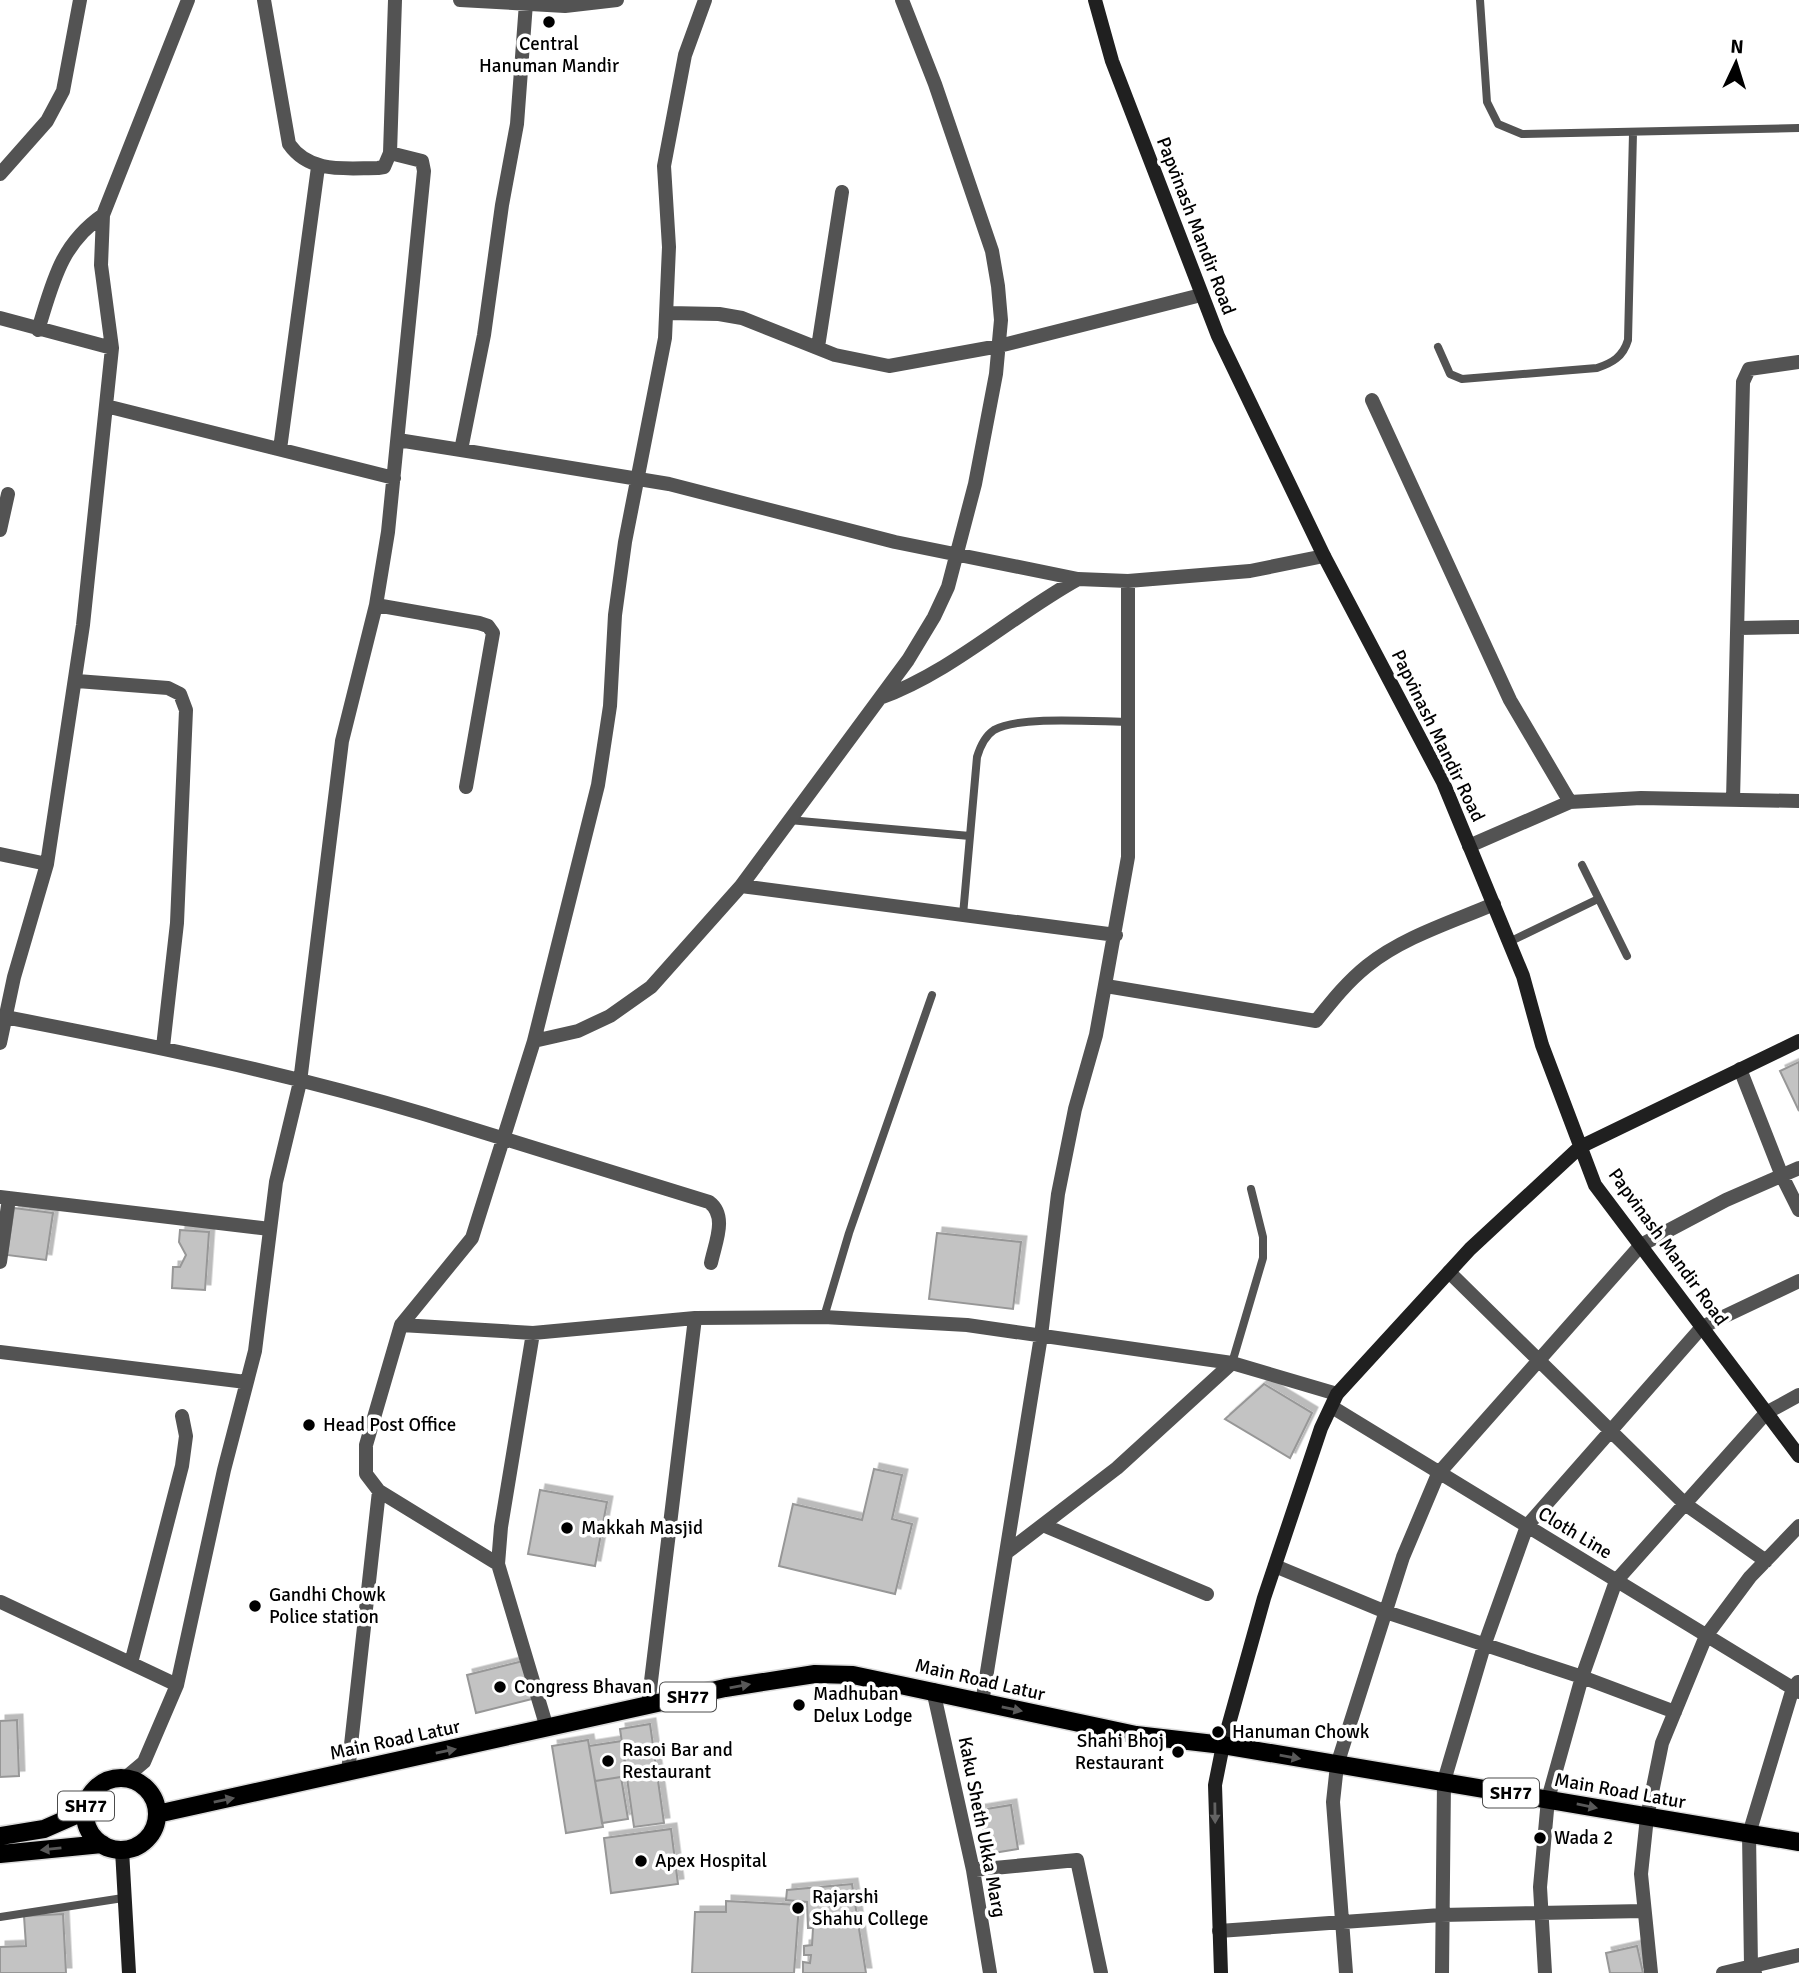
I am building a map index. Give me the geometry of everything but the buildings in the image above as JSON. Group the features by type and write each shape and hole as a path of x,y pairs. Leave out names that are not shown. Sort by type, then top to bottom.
{"main road":[{"name":"Main Road Latur","path":"157,1814 725,1688 815,1674 853,1675 933,1690 1136,1735 1223,1745 1799,1842"},
{"name":"SH77","path":"102,1844 91,1833 85,1811 93,1791 103,1783 125,1778 147,1788 157,1814"},
{"name":"SH77","path":"0,1836 44,1829 85,1811"},
{"path":"122,1850 132,1848 147,1839 157,1814"},
{"name":"SH77","path":"0,1854 102,1844 122,1850"}],"street":[{"path":"0,174 47,121 63,91 80,0"},
{"path":"0,1043 47,864 76,681 112,348 101,265 103,215 188,0"},
{"path":"264,0 285,134 295,153 318,167 378,168 384,167 390,153 395,0"},
{"path":"460,0 526,3 617,0"},
{"path":"498,1564 379,1491 366,1474 366,1445 401,1325 472,1238 505,1141 534,1041 598,785 610,706 615,615 637,477 650,424 668,313 669,247 664,166 685,55 705,0"},
{"path":"534,1041 578,1031 610,1016 652,987 741,886 879,699 934,617 957,555 975,484 999,346 998,286 992,251 935,84 902,0"},
{"name":"Papvinash Mandir Road","path":"1095,0 1112,61 1201,295 1324,556 1443,782 1523,976 1542,1045 1595,1185 1799,1456"},
{"path":"461,450 484,335 502,205 517,124 526,3"},
{"path":"125,1778 144,1762 177,1685 246,1382 256,1351 276,1182 300,1082 342,741 376,605 398,440 424,171 422,161 390,153"},
{"path":"280,449 318,167"},
{"path":"818,347 842,192"},
{"path":"38,330 61,262 73,240 103,215"},
{"path":"668,313 719,314 742,318 869,364 889,366 999,346 1201,295"},
{"path":"0,318 112,348"},
{"path":"1733,800 1743,382 1749,369 1799,362"},
{"path":"1372,400 1510,700 1570,802"},
{"path":"106,406 394,478"},
{"path":"398,440 564,469 637,477 957,555 1078,579 1128,581 1250,571 1324,556"},
{"path":"0,530 8,494"},
{"path":"879,699 932,674 1078,579"},
{"path":"982,1703 1041,1336 1058,1194 1106,986 1128,857 1128,581"},
{"path":"376,605 479,623 493,633 466,787"},
{"path":"1739,628 1799,627"},
{"path":"76,681 168,688 180,694 186,710 177,923 163,1047"},
{"path":"1469,846 1570,802 1641,798 1799,800"},
{"path":"0,854 47,864"},
{"path":"741,886 1116,935"},
{"path":"1106,986 1316,1021 1341,989 1368,964 1402,944 1493,904"},
{"path":"5,1017 163,1047 424,1114 709,1202 716,1207 720,1216 711,1263"},
{"path":"1221,1973 1215,1785 1223,1745 1275,1566 1321,1428 1334,1400 1448,1272 1540,1181 1580,1147 1799,1041"},
{"path":"1740,1069 1782,1176 1799,1210"},
{"path":"1346,1973 1333,1802 1337,1765 1404,1557 1438,1474 1641,1245 1726,1200 1799,1168"},
{"path":"0,1262 4,1197 270,1229"},
{"path":"1448,1272 1685,1504 1766,1561"},
{"path":"1443,1973 1441,1915 1444,1781 1484,1646 1527,1526 1702,1327 1799,1281"},
{"name":"Cloth Line","path":"401,1325 533,1333 695,1318 824,1317 967,1325 1232,1363 1334,1400 1438,1474 1706,1636 1797,1687"},
{"path":"648,1706 695,1318"},
{"path":"533,1333 501,1527 498,1564 547,1728"},
{"path":"0,1352 246,1382"},
{"path":"1006,1553 1117,1468 1232,1363"},
{"path":"1545,1973 1540,1887 1548,1799 1582,1676 1616,1581 1766,1413 1799,1395"},
{"path":"131,1663 182,1466 186,1436 182,1416"},
{"path":"348,1772 379,1491"},
{"path":"1043,1525 1207,1594"},
{"path":"1650,1973 1641,1874 1647,1817 1662,1743 1706,1636 1766,1561 1799,1526"},
{"path":"1275,1566 1386,1612 1582,1676 1675,1712"},
{"path":"1,1602 177,1685"},
{"path":"1753,1970 1749,1834 1797,1687"},
{"name":"Kaku Sheth Ukka Marg","path":"933,1690 973,1870 990,1973"},
{"path":"122,1850 129,1973"},
{"path":"973,1870 1077,1860 1101,1973"},
{"path":"1219,1931 1441,1915 1644,1910"},
{"path":"1723,1973 1753,1970 1799,1955"}],"lane":[{"path":"1480,0 1487,102 1498,124 1522,134 1799,128"},
{"path":"1438,347 1450,374 1462,379 1597,368 1612,363 1625,350 1628,341 1633,133"},
{"path":"963,915 977,757 981,744 994,730 1045,721 1130,722"},
{"path":"789,820 970,836"},
{"path":"1582,865 1627,956"},
{"path":"1509,942 1598,899"},
{"path":"824,1317 849,1233 932,995"},
{"path":"1232,1363 1263,1258 1261,1226 1251,1189"},
{"path":"0,1917 123,1898"}],"place":[{"name":"Central Hanuman Mandir","path":"549,22"},
{"name":"Head Post Office","path":"309,1425"},
{"name":"Makkah Masjid","path":"567,1528"},
{"name":"Gandhi Chowk Police station","path":"255,1606"},
{"name":"Congress Bhavan","path":"500,1687"},
{"name":"Madhuban Delux Lodge","path":"799,1705"},
{"name":"Hanuman Chowk","path":"1218,1732"},
{"name":"Shahi Bhoj Restaurant","path":"1178,1752"},
{"name":"Rasoi Bar and Restaurant","path":"608,1761"},
{"name":"Wada 2","path":"1540,1838"},
{"name":"Apex Hospital","path":"641,1861"},
{"name":"Rajarshi Shahu College","path":"798,1908"}]}
